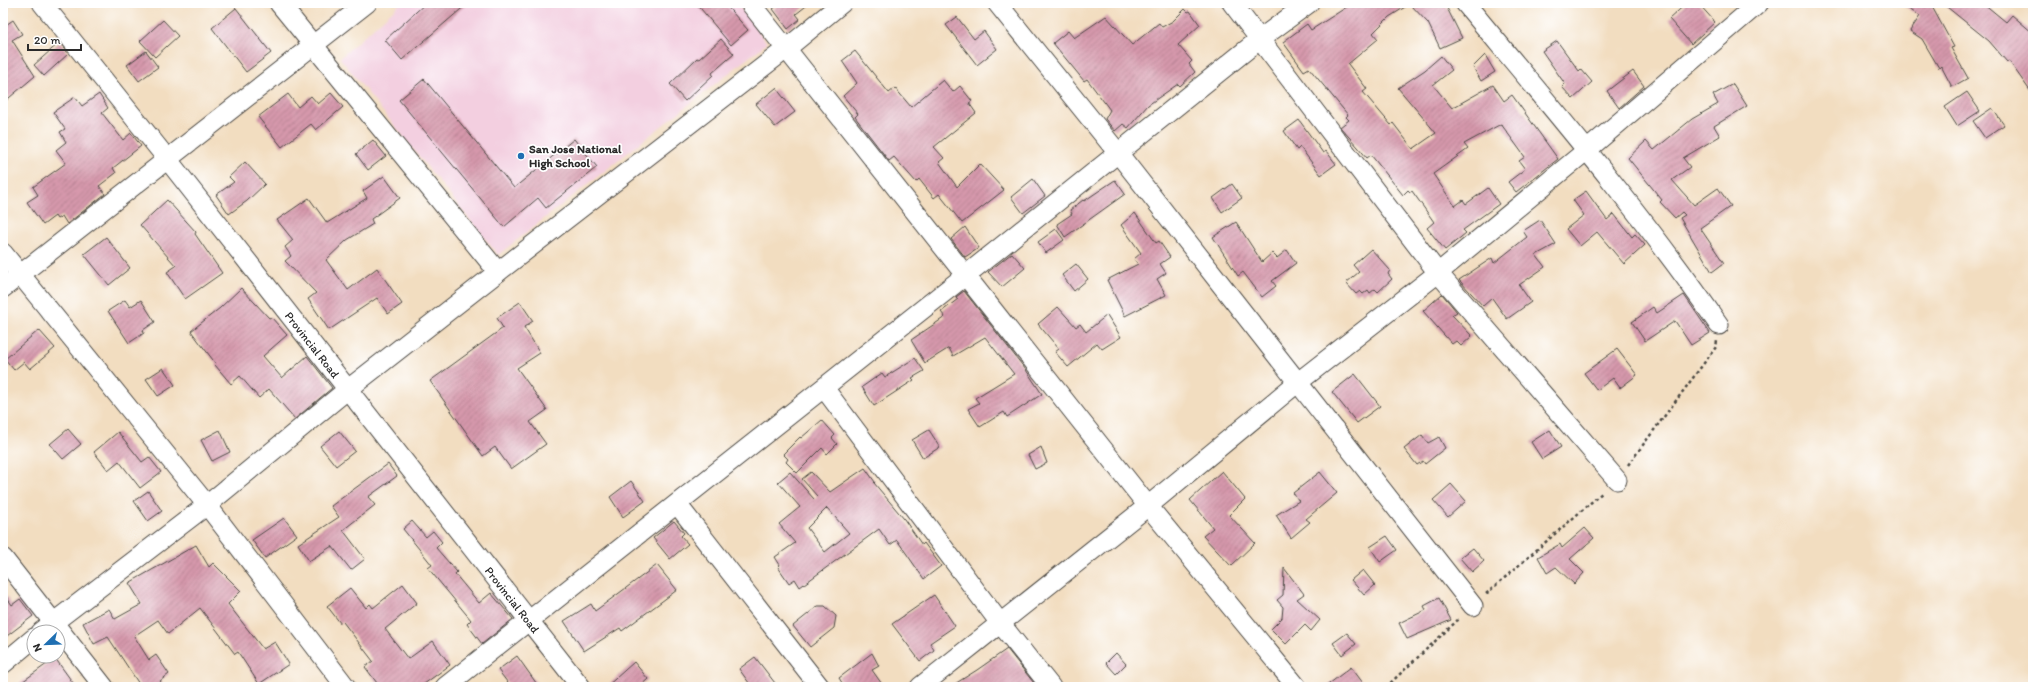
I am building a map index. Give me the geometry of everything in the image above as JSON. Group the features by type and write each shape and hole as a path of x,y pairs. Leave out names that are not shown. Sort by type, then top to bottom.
{"street":[{"name":"Provincial Road","path":"42,3 168,160 581,687"},
{"path":"279,3 498,272"},
{"path":"3,288 367,3"},
{"path":"750,3 1148,506 1297,687"},
{"path":"51,624 207,505 347,390 786,49 842,3"},
{"path":"997,3 1118,153 1473,606"},
{"path":"1232,3 1438,273 1617,480"},
{"path":"446,687 966,275 1260,39 1308,3"},
{"path":"1465,3 1587,150 1700,297 1719,325"},
{"path":"920,687 1148,506 1297,383 1438,273 1587,150 1759,3"},
{"path":"3,253 207,505 346,687"},
{"path":"824,388 1000,623 1051,687"},
{"path":"677,504 820,687"},
{"path":"3,558 45,624"},
{"path":"3,664 26,645"},
{"path":"66,647 104,687"}],"path":[{"path":"1386,687 1473,606 1617,480 1716,347 1719,325"}],"shaded area":[{"name":"San Jose National High School","path":"401,3 737,3 767,43 498,255 340,58"}],"building":[{"path":"426,3 468,3 402,60 385,40"},
{"path":"696,3 724,3 748,30 731,45"},
{"path":"780,3 810,3 796,14 800,19 788,29 773,9"},
{"path":"1353,3 1447,3 1447,8 1462,38 1440,48 1428,23 1410,4 1389,17 1373,33 1378,39 1348,64 1367,89 1363,92 1391,125 1393,123 1413,149 1436,133 1398,88 1425,70 1441,56 1452,70 1433,85 1452,108 1493,85 1504,101 1512,95 1558,159 1516,192 1508,182 1525,169 1519,161 1525,157 1501,124 1464,144 1468,149 1433,174 1455,206 1463,200 1466,204 1488,188 1499,204 1463,230 1466,233 1445,250 1427,228 1434,222 1412,191 1410,192 1408,190 1403,195 1371,155 1367,158 1340,127 1349,120 1346,117 1348,115 1309,68 1304,71 1283,42 1307,24 1311,30"},
{"path":"1687,3 1698,3 1715,22 1691,44 1669,19"},
{"path":"1899,3 1930,3 1954,47 1951,48 1968,78 1952,87 1941,66 1939,68 1922,39 1910,31 1920,16"},
{"path":"1942,3 1983,3 2006,22 2012,15 2033,33 2033,95 2009,61 2007,62 1989,41"},
{"path":"236,8 271,53 246,72 212,28"},
{"path":"1185,9 1188,12 1190,11 1200,25 1178,45 1192,61 1189,64 1195,72 1180,86 1178,84 1148,105 1128,128 1123,124 1115,131 1105,119 1110,110 1087,79 1084,81 1053,43 1068,31 1074,38 1106,16 1132,45 1159,23 1162,27 1173,21"},
{"path":"957,17 974,39 984,31 997,49 977,65 946,25"},
{"path":"13,20 22,34 12,40 35,76 3,103 3,27"},
{"path":"163,20 178,36 155,57 140,41"},
{"path":"721,39 734,54 712,73 713,75 685,101 670,84 697,58 699,59"},
{"path":"1557,41 1579,71 1581,69 1592,82 1573,99 1562,87 1565,84 1542,51"},
{"path":"60,42 68,54 44,76 34,65"},
{"path":"146,51 158,67 139,81 127,65"},
{"path":"855,51 889,93 895,88 911,107 943,80 953,92 960,86 972,101 969,103 976,113 934,147 944,158 939,162 957,187 980,164 1004,190 962,223 939,194 934,198 919,179 916,182 894,157 889,161 855,117 858,114 843,96 857,83 842,61"},
{"path":"1485,55 1495,72 1481,81 1473,67"},
{"path":"1633,71 1644,86 1619,108 1607,91"},
{"path":"424,79 514,188 574,139 597,167 546,208 538,198 504,227 399,100"},
{"path":"1733,84 1747,106 1714,126 1720,136 1683,158 1690,167 1672,180 1694,205 1718,188 1731,206 1700,228 1724,263 1712,272 1680,218 1685,215 1682,212 1675,218 1660,202 1662,200 1628,158 1646,141 1654,150 1692,119 1718,104 1713,95"},
{"path":"776,88 795,112 775,127 756,104"},
{"path":"1967,92 1980,111 1957,126 1945,107"},
{"path":"331,93 343,107 316,130 311,124 282,147 258,117 288,94 298,107 311,96 318,104"},
{"path":"99,94 108,108 102,113 123,140 131,133 141,146 113,168 116,173 99,186 105,194 67,224 62,216 57,219 55,216 43,225 27,202 38,195 33,187 66,163 56,150 66,142 60,132 65,129 53,112 75,97 82,106"},
{"path":"1992,108 2004,125 1985,138 1973,121"},
{"path":"1299,120 1323,153 1326,151 1336,164 1321,175 1300,147 1297,150 1284,131"},
{"path":"373,140 386,156 368,170 356,154"},
{"path":"245,162 265,184 247,201 229,214 216,195 234,182 229,177"},
{"path":"384,176 400,198 371,219 373,224 347,240 326,260 348,290 377,268 402,304 388,314 377,298 329,330 308,299 316,293 285,261 291,256 285,247 293,240 277,220 309,198 327,223 367,198 363,191"},
{"path":"1033,179 1045,196 1023,213 1011,197"},
{"path":"1115,180 1125,194 1065,237 1057,224 1072,214 1070,210 1083,200 1084,201"},
{"path":"1232,184 1242,198 1222,212 1213,198"},
{"path":"1586,191 1607,220 1614,214 1632,237 1635,234 1645,245 1624,264 1597,232 1580,246 1566,229 1584,215 1573,200"},
{"path":"167,200 196,232 195,234 222,273 185,299 167,272 176,266 140,225"},
{"path":"1135,213 1156,243 1159,241 1170,257 1160,264 1166,273 1157,279 1166,295 1125,316 1107,280 1138,264 1134,259 1141,253 1121,225"},
{"path":"1540,220 1556,244 1536,255 1545,267 1519,285 1531,302 1507,319 1492,298 1483,306 1459,280 1492,258 1494,263 1527,237 1523,231"},
{"path":"1236,222 1262,262 1272,253 1277,258 1287,250 1296,263 1272,281 1276,286 1262,297 1243,272 1238,276 1213,237"},
{"path":"965,227 979,248 965,257 951,239"},
{"path":"1056,229 1064,240 1046,253 1038,242"},
{"path":"106,237 130,268 109,285 84,254"},
{"path":"1371,249 1390,270 1388,274 1392,279 1378,292 1375,289 1370,293 1368,290 1363,294 1360,291 1356,294 1346,283 1359,272 1353,265"},
{"path":"1012,253 1025,268 1002,287 988,272"},
{"path":"1076,264 1088,279 1074,291 1062,275"},
{"path":"241,288 287,335 263,356 282,378 307,356 332,388 295,419 269,389 259,398 240,376 231,384 215,365 216,364 191,331 220,308"},
{"path":"964,291 1026,370 1042,394 1007,417 1004,412 980,427 968,409 979,403 975,398 1014,374 985,337 953,356 949,348 925,363 911,340 945,317 941,312 958,299 956,297"},
{"path":"1442,294 1457,312 1452,315 1472,336 1461,346 1456,341 1452,344 1423,311"},
{"path":"1684,295 1710,333 1691,345 1675,321 1645,341 1632,322 1653,307 1657,313"},
{"path":"125,300 130,307 141,300 155,322 143,330 144,333 129,343 108,311"},
{"path":"520,302 533,321 524,327 540,353 517,368 547,410 530,422 546,444 511,469 495,447 483,456 430,381 503,328 497,318"},
{"path":"1058,307 1076,327 1080,324 1086,332 1107,315 1121,337 1102,349 1097,343 1068,367 1055,352 1059,349 1038,324"},
{"path":"39,330 55,348 30,369 24,362 14,370 5,359"},
{"path":"1617,349 1637,375 1620,388 1613,378 1597,390 1584,373"},
{"path":"915,358 924,371 912,378 914,380 874,406 862,387 882,373 885,377"},
{"path":"163,368 175,385 158,396 146,379"},
{"path":"1355,374 1380,406 1357,423 1332,392"},
{"path":"822,420 835,435 832,438 837,444 827,454 822,448 797,473 786,462 788,459 783,454 800,437 801,438"},
{"path":"68,429 81,444 63,459 50,444"},
{"path":"220,430 230,452 212,461 201,440"},
{"path":"929,430 940,447 923,458 912,440"},
{"path":"1550,430 1561,447 1542,459 1531,442"},
{"path":"339,431 355,451 336,466 320,446"},
{"path":"118,432 142,462 149,457 161,472 140,488 119,461 108,470 94,452"},
{"path":"1422,435 1428,443 1439,437 1445,448 1425,464 1423,461 1417,465 1404,449"},
{"path":"1041,447 1047,463 1035,469 1028,455"},
{"path":"388,464 397,476 368,497 375,505 343,530 365,559 351,570 332,546 309,561 298,544 339,517 331,506"},
{"path":"865,468 875,482 874,483 904,519 922,545 924,543 941,566 924,579 897,540 890,545 879,529 800,587 795,579 789,583 778,567 780,565 775,557 795,543 779,524 800,507 778,482 790,472 814,499 817,496 802,479 811,472 830,492","holes":["827,508 849,533 825,552 807,528"]},
{"path":"1222,471 1245,499 1229,515 1255,543 1231,566 1203,536 1213,528 1190,500"},
{"path":"1320,472 1337,493 1306,519 1310,522 1291,538 1276,515 1299,501 1293,493"},
{"path":"631,481 645,501 623,517 610,497"},
{"path":"1451,484 1466,501 1448,517 1433,500"},
{"path":"148,491 162,511 148,521 134,501"},
{"path":"284,518 297,535 265,558 252,540"},
{"path":"412,521 426,537 433,531 442,542 436,548 457,572 455,574 479,603 491,593 513,619 482,644 467,624 471,620 428,568 432,565 403,529"},
{"path":"674,521 684,533 681,536 688,544 670,559 653,538"},
{"path":"1585,528 1594,538 1570,559 1584,573 1574,584 1556,567 1547,573 1538,557 1560,544 1562,548"},
{"path":"1387,536 1397,550 1380,562 1370,547"},
{"path":"196,545 209,567 213,563 241,591 228,604 263,649 275,642 289,664 259,684 238,652 235,654 200,608 168,634 158,620 134,636 149,660 156,655 169,674 160,681 165,687 141,687 108,637 94,644 83,623 109,609 115,619 142,604 129,583"},
{"path":"1473,548 1484,561 1472,572 1460,558"},
{"path":"657,565 677,590 622,631 620,628 584,651 564,621 591,604 595,611"},
{"path":"1284,568 1304,594 1297,599 1320,620 1311,631 1305,625 1286,644 1271,629 1282,618 1283,607 1277,600 1283,595"},
{"path":"1363,570 1375,585 1364,595 1351,580"},
{"path":"403,584 417,603 385,629 408,659 433,641 450,665 420,687 380,687 365,667 373,661 343,622 341,624 327,606 350,588 366,608 370,604 373,608"},
{"path":"3,592 12,605 20,599 33,616 3,639"},
{"path":"934,595 955,626 930,643 934,650 920,661 892,624"},
{"path":"1439,598 1451,620 1407,639 1399,623 1426,610 1424,606"},
{"path":"818,606 825,606 836,616 834,628 810,647 793,626"},
{"path":"1347,633 1356,644 1342,655 1333,643"},
{"path":"1007,649 1037,687 950,687 977,670"},
{"path":"872,653 879,666 872,670 884,687 851,687 849,683 844,686 839,678"},
{"path":"1116,653 1126,664 1116,674 1106,663"},
{"path":"517,656 539,687 511,687 498,670"},
{"path":"755,657 778,687 752,687 739,669"},
{"path":"634,662 648,679 639,687 606,687"},
{"path":"47,664 59,664 76,687 15,687"},
{"path":"1351,667 1366,687 1325,687"}],"place":[{"name":"San Jose National High School","path":"521,156"}]}
